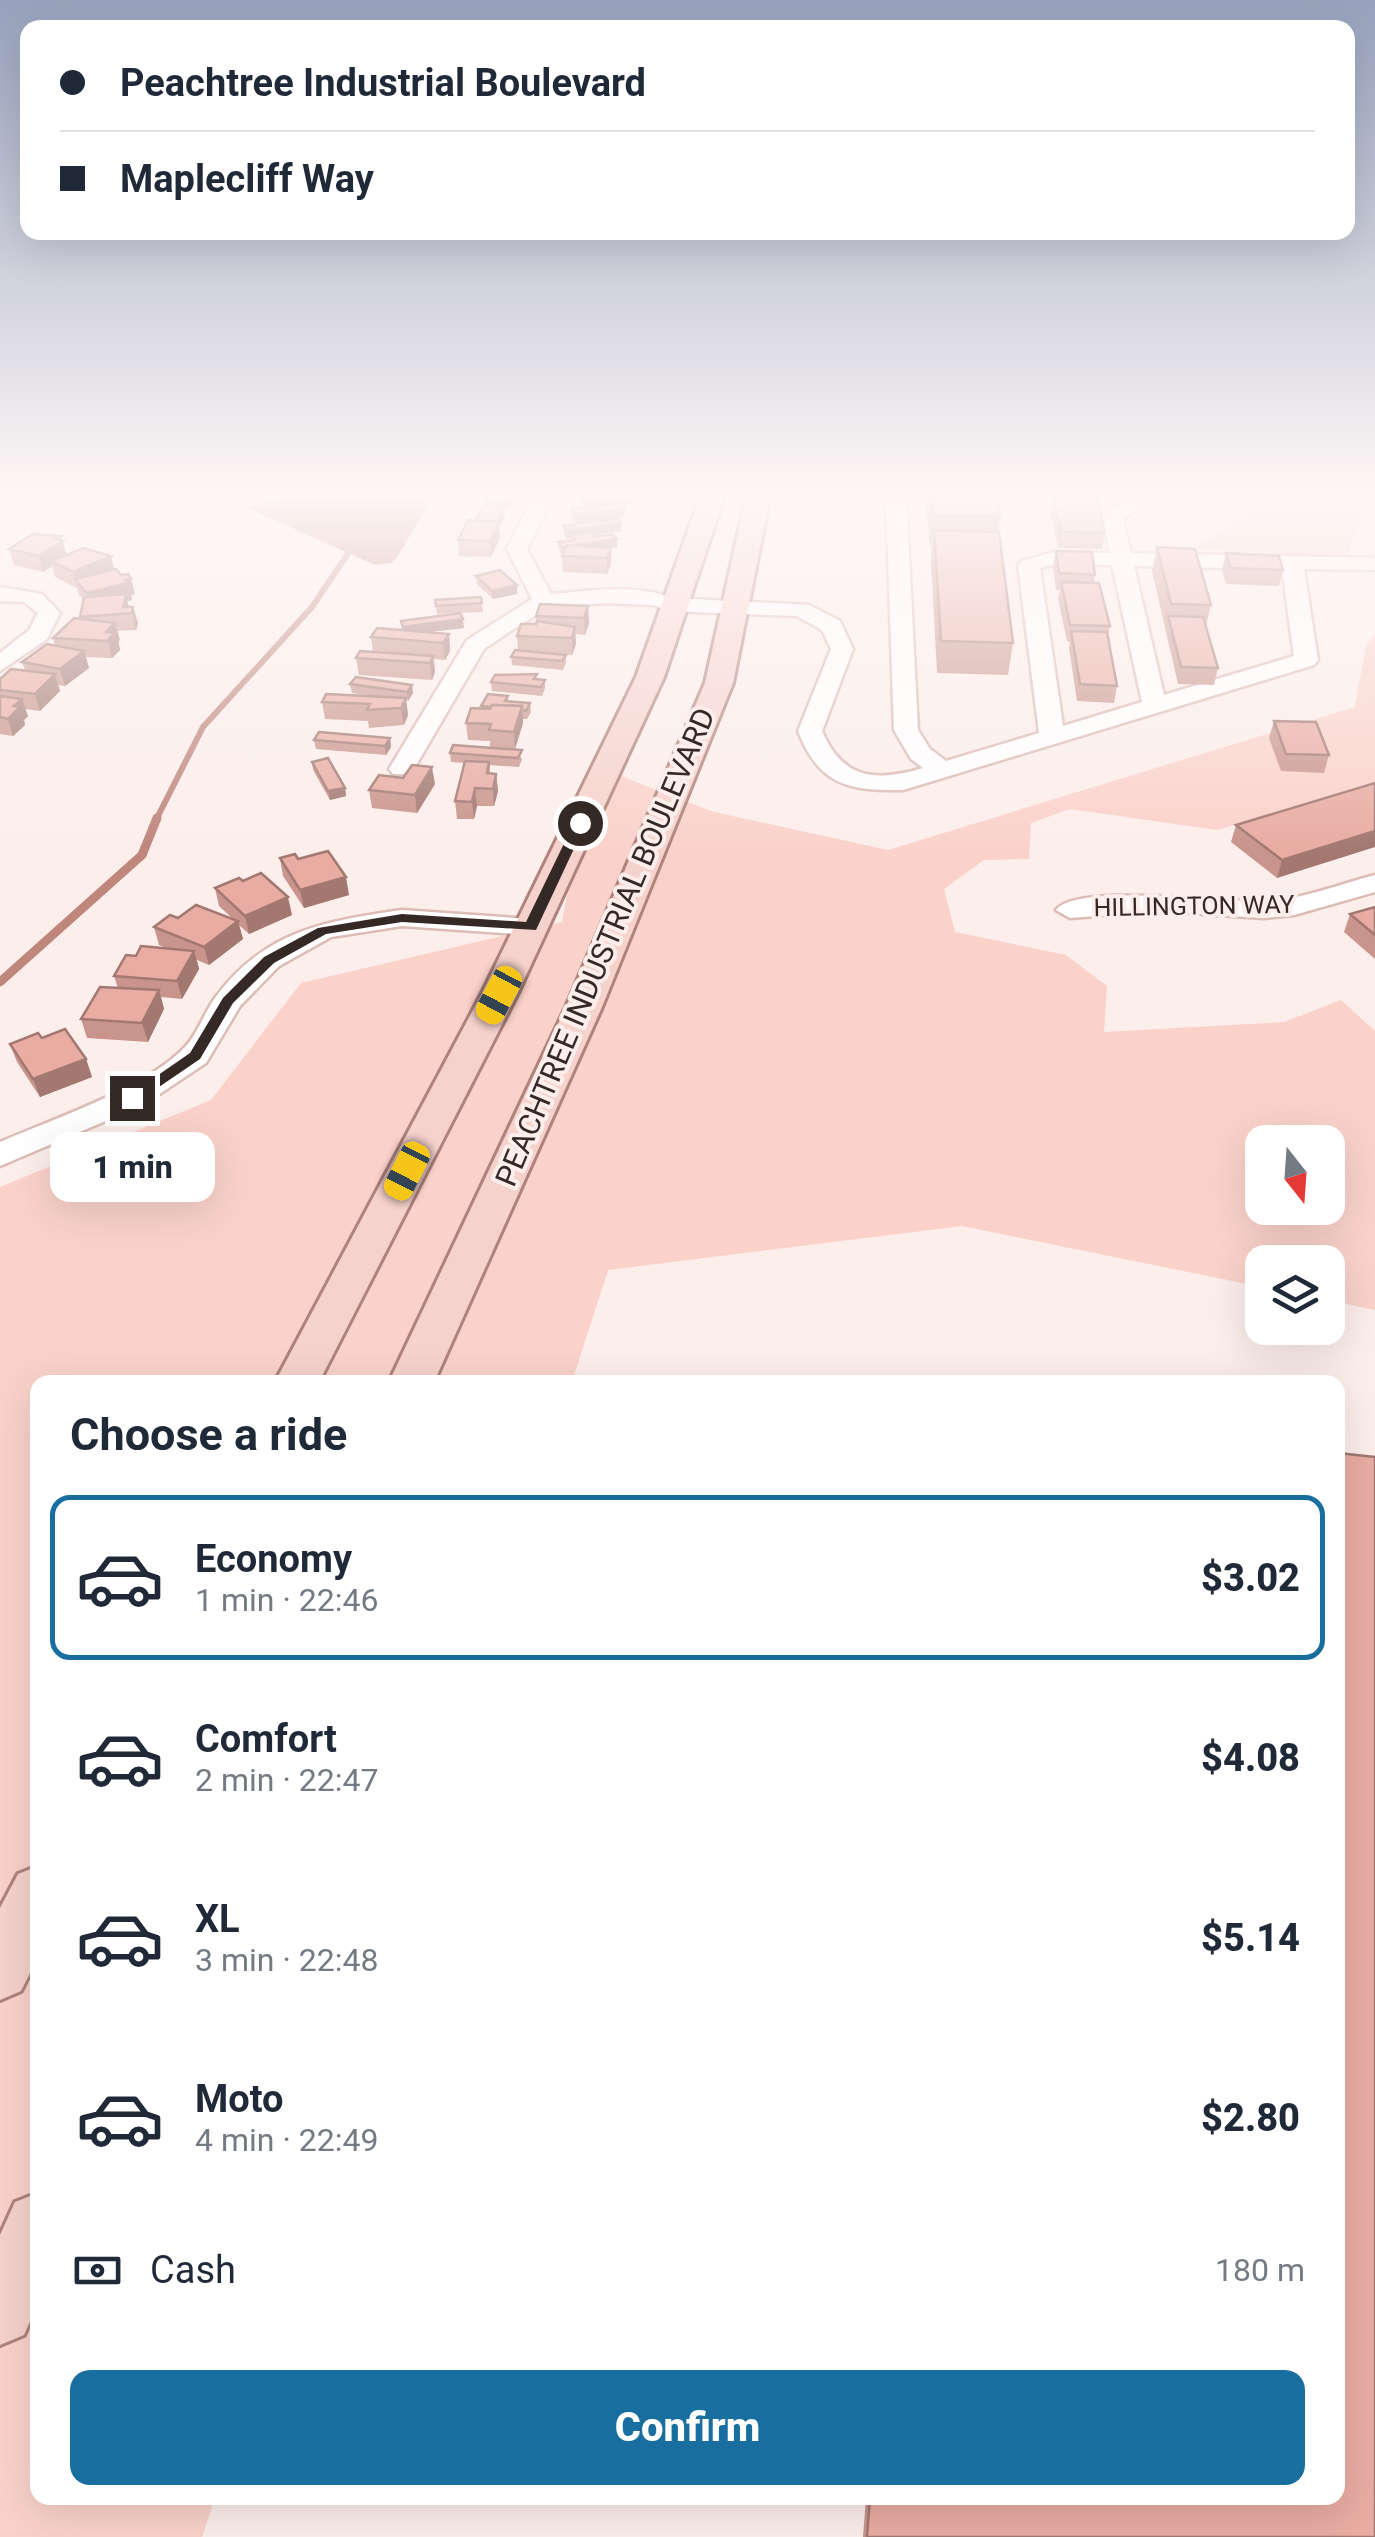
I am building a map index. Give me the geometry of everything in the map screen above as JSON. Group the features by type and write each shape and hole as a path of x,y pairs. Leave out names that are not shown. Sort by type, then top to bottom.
{"main road":[{"path":"301,1375 531,927 650,676 669,615"},
{"name":"PEACHTREE INDUSTRIAL BOULEVARD","path":"414,1375 590,992 718,683 734,615"},
{"path":"0,1970 30,1910"},
{"path":"0,2311 30,2243"}],"street":[{"path":"0,664 40,634 48,615"},
{"path":"402,769 475,644 521,615"},
{"path":"811,615 832,626 842,650 810,731 819,756 838,776 870,784 903,782 1306,660 1300,615"},
{"path":"901,615 906,730 920,754 942,770"},
{"path":"1036,615 1052,736"},
{"path":"1134,615 1155,706"},
{"name":"HILLINGTON WAY","path":"1070,910 1160,903 1263,910 1294,907 1375,883"},
{"path":"0,1155 132,1098 195,1056 228,1001 269,960 323,930 402,918 531,927"}],"shaded area":[{"path":"1375,635 1375,785 1217,830 1070,809 1031,823 1029,859 984,860 944,889 955,932 1066,955 1107,986 1104,1032 1284,1022 1341,1000 1375,1031 1375,1310 1345,1304 1345,1245 1245,1245 1245,1284 962,1226 608,1270 574,1375 30,1375 30,2505 213,2505 202,2537 0,2537 0,1187 211,1100 301,983 562,922 592,765 714,812 888,850 1355,707 1366,645"}],"building":[{"path":"442,615 461,615 463,619 403,627 401,621"},
{"path":"536,615 585,615 584,618"},
{"path":"939,615 1010,615 1013,643 941,641"},
{"path":"1068,615 1107,615 1110,626 1070,625"},
{"path":"1168,616 1203,617 1218,668 1181,667"},
{"path":"74,618 115,623 106,632 115,633 107,641 53,638"},
{"path":"537,621 575,627 572,638 517,636 521,624"},
{"path":"377,628 449,634 443,643 371,637"},
{"path":"1071,631 1107,632 1117,686 1080,684"},
{"path":"47,644 84,651 60,669 22,662"},
{"path":"515,650 566,655 562,661 511,657"},
{"path":"360,651 433,656 430,663 356,658"},
{"path":"11,669 55,674 35,694 0,690 0,679"},
{"path":"537,674 534,679 545,680 541,687 491,682 495,675"},
{"path":"356,677 412,685 407,692 350,684"},
{"path":"326,694 406,698 401,708 367,710 370,704 322,702"},
{"path":"488,694 508,696 505,701 530,703 526,711 522,706 481,706"},
{"path":"0,696 22,699 8,719 0,717"},
{"path":"492,705 522,706 514,732 489,730 491,724 466,723 471,708 490,709"},
{"path":"1274,721 1316,722 1329,755 1286,754"},
{"path":"319,732 390,738 385,746 314,740"},
{"path":"453,745 522,750 518,758 450,753"},
{"path":"328,758 345,788 328,791 312,762"},
{"path":"465,761 489,762 487,773 496,774 493,789 475,788 472,802 455,801"},
{"path":"412,765 432,767 415,795 369,790 379,775 403,778"},
{"path":"1375,783 1375,831 1282,860 1236,825"},
{"path":"328,851 346,877 300,890 280,858 295,854 298,859"},
{"path":"261,873 288,897 245,916 215,888 239,878 243,881"},
{"path":"196,905 238,921 204,947 154,927 170,915 178,918"},
{"path":"1375,907 1375,935 1350,914"},
{"path":"141,946 194,951 177,981 114,976 126,955 136,956"},
{"path":"100,987 159,990 142,1023 81,1019"},
{"path":"65,1029 86,1059 33,1079 10,1044 38,1033 42,1038"},
{"path":"1345,1454 1375,1457 1375,2537 867,2537 869,2505 1345,2505"}],"waterway":[{"path":"157,818 203,727 304,615"},
{"path":"0,982 142,855 157,818"}],"route":[{"path":"132,1098 195,1056 228,1001 269,960 323,930 402,918 531,927 580,823"}]}
